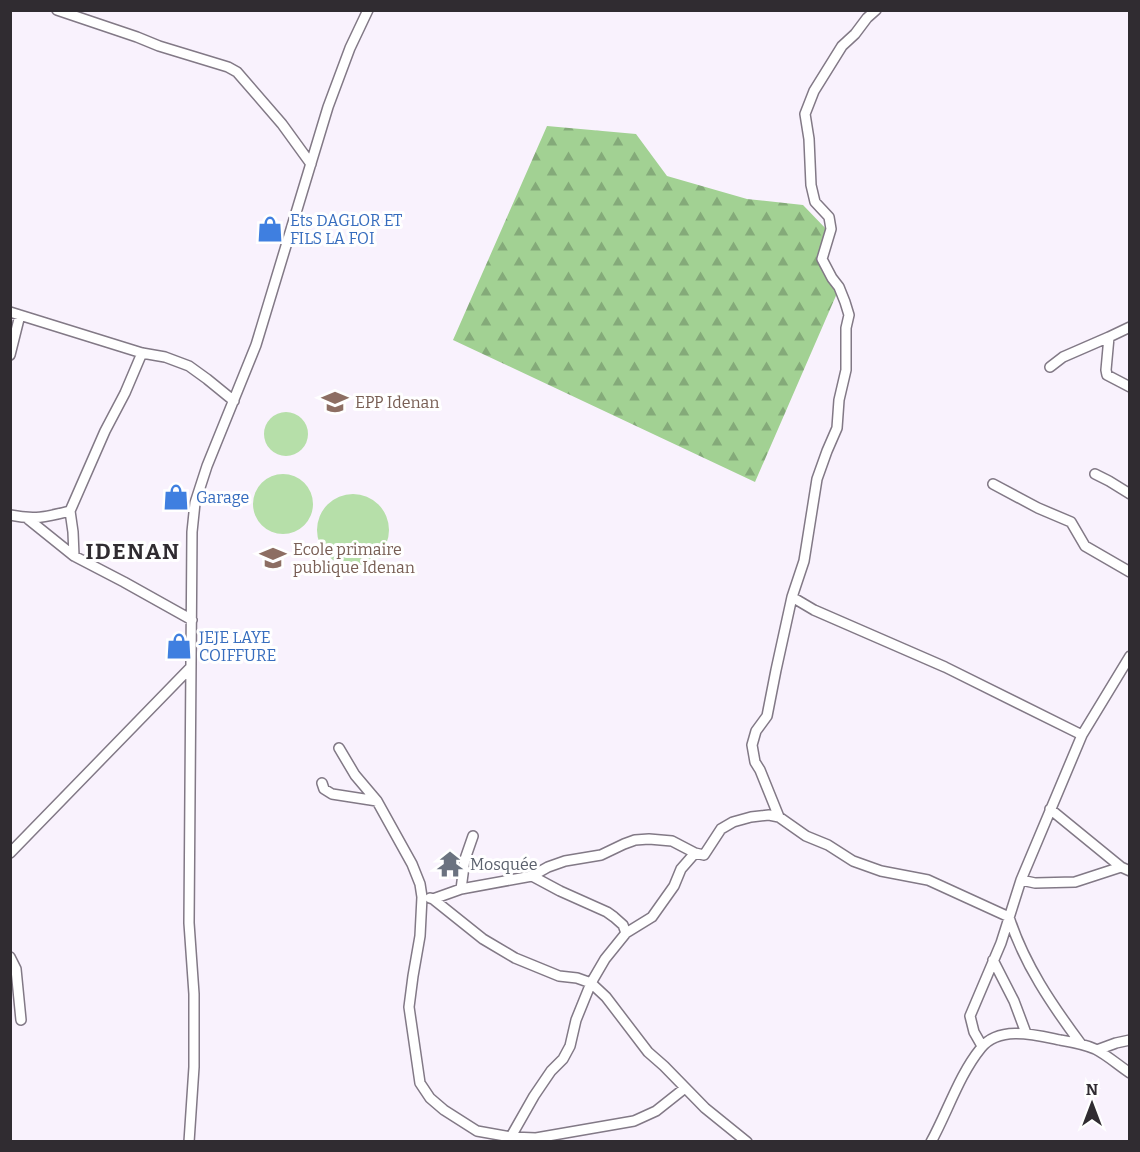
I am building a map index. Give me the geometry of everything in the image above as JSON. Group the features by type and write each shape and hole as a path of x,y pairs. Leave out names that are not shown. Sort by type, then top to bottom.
{"street":[{"path":"57,10 237,72 275,116 311,164"},
{"path":"189,1142 194,1067 194,994 189,923 192,532 195,503 207,466 256,345 328,107 350,48 368,10"},
{"path":"779,818 755,762 752,745 756,731 767,716 792,597 804,561 817,479 826,451 837,428 839,400 846,370 846,328 849,315 839,287 822,259 831,228 829,217 815,202 811,185 805,114 814,91 842,46 876,10"},
{"path":"10,355 15,313 189,366 234,401"},
{"path":"1050,367 1063,357 1130,327"},
{"path":"1109,337 1107,375 1130,387"},
{"path":"74,556 70,511 142,353"},
{"path":"1095,474 1130,494"},
{"path":"993,484 1038,508 1071,522 1085,546 1130,572"},
{"path":"10,515 28,519 70,511"},
{"path":"28,519 74,556 192,620"},
{"path":"792,597 814,610 945,667 1082,735"},
{"path":"982,1046 974,1032 970,1016 1001,943 1021,880 1082,735 1130,656"},
{"path":"10,854 191,667"},
{"path":"339,748 355,775 377,801 412,864 420,884 422,897 420,936 409,1006 420,1083 430,1098 477,1131 510,1139 536,1138 634,1121 656,1111 685,1088"},
{"path":"322,783 324,789 332,794 377,801"},
{"path":"1050,809 1125,869"},
{"path":"434,899 461,889 532,876 565,861 602,855 635,840 672,841 694,853 704,855 721,829 733,822 769,815 779,818 806,836 828,845 853,861 881,871 928,880 1009,917 1017,942 1036,976 1055,1008 1082,1044"},
{"path":"461,889 465,859 473,836"},
{"path":"510,1139 534,1096 551,1071 563,1059 570,1046 576,1020 591,983 604,959 626,933 652,917 674,886 681,869 694,853"},
{"path":"1021,880 1035,883 1075,882 1125,869"},
{"path":"532,876 607,912 623,925 626,933"},
{"path":"422,897 434,899 483,939 515,958 559,976 577,978 591,983 606,996 648,1052 705,1108 747,1142"},
{"path":"10,957 16,969 21,1020"},
{"path":"993,960 1014,1001 1026,1033"},
{"path":"931,1142 959,1085 982,1046 1011,1033 1026,1033 1082,1044 1097,1050 1130,1073"},
{"path":"1097,1050 1130,1040"}],"green space":[{"path":"547,126 636,134 667,176 747,199 803,205 828,231 818,258 838,291 755,482 453,340"},
{"path":"286,412 301,419 308,434 301,449 286,456 271,449 264,434 271,419"},
{"path":"277,474 289,474 300,479 308,487 313,504 311,516 300,529 289,534 277,534 266,529 258,521 253,510 253,498 258,487 266,479"},
{"path":"353,494 373,500 383,510 389,530 383,550 373,560 353,566 333,560 323,550 317,530 323,510 333,500"}],"place":[{"name":"Ets DAGLOR ET FILS LA FOI","path":"270,229"},
{"name":"EPP Idenan","path":"335,402"},
{"name":"Garage","path":"176,497"},
{"name":"Ecole primaire publique Idenan","path":"273,558"},
{"name":"JEJE LAYE COIFFURE","path":"179,646"},
{"name":"Mosquée","path":"450,864"}],"district":[{"name":"IDENAN","path":"133,551"}]}
